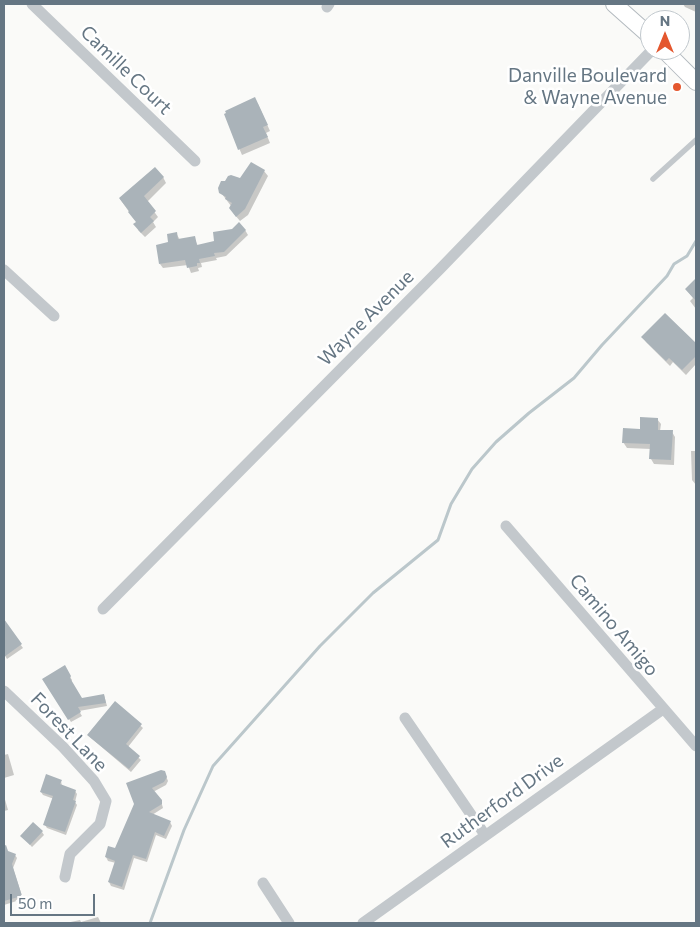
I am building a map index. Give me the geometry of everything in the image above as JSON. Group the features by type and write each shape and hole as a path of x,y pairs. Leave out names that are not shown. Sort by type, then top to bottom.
{"main road":[{"path":"620,6 640,26"},
{"path":"674,60 696,82"}],"street":[{"name":"Camille Court","path":"32,4 195,161"},
{"name":"Wayne Avenue","path":"103,609 440,269 642,60"},
{"path":"4,270 54,316"},
{"name":"Camino Amigo","path":"506,526 696,746"},
{"name":"Forest Lane","path":"5,696 63,747 94,781 106,801 100,824 70,854 65,877"},
{"name":"Rutherford Drive","path":"363,923 663,709"},
{"path":"405,718 485,835"},
{"path":"263,883 289,923"}],"lane":[{"path":"654,179 696,140"}],"building":[{"path":"255,97 268,125 263,127 268,137 238,150 224,114 226,113 225,111"},
{"path":"251,162 265,170 245,209 236,217 229,208 232,203 219,193 218,188 221,181 225,181 228,176 240,178"},
{"path":"155,167 164,177 144,196 156,211 150,217 154,221 141,233 133,224 136,222 119,198"},
{"path":"239,222 246,230 224,252 214,253 215,256 199,259 200,263 197,263 197,266 187,268 185,260 159,264 156,245 168,242 167,234 177,232 178,239 195,236 197,245 214,241 213,232 232,229"},
{"path":"696,278 696,301 685,289"},
{"path":"665,313 696,343 696,356 682,370 669,358 666,361 641,337"},
{"path":"640,417 658,418 658,430 673,430 671,460 649,459 650,444 622,443 623,428 640,429"},
{"path":"4,619 22,644 4,657"},
{"path":"65,665 71,676 70,678 82,698 104,694 106,703 78,707 81,712 68,720 42,679"},
{"path":"115,701 142,724 126,744 140,756 129,769 87,735"},
{"path":"161,770 165,771 167,777 164,782 152,788 162,800 162,804 149,812 171,821 164,836 155,832 146,859 133,855 122,887 108,882 115,861 105,857 108,846 115,848 134,804 126,783"},
{"path":"46,774 62,780 60,784 76,790 73,800 76,801 65,832 43,825 53,796 40,792"},
{"path":"33,822 43,831 30,845 20,836"},
{"path":"6,845 8,851 16,854 12,864 22,896 4,901 4,846"}],"waterway":[{"path":"150,923 184,830 213,766 320,646 373,593 438,540 451,504 472,469 496,442 574,378 602,345 667,276 674,264 687,256 696,241"}],"place":[{"name":"Danville Boulevard & Wayne Avenue","path":"677,87"}]}
